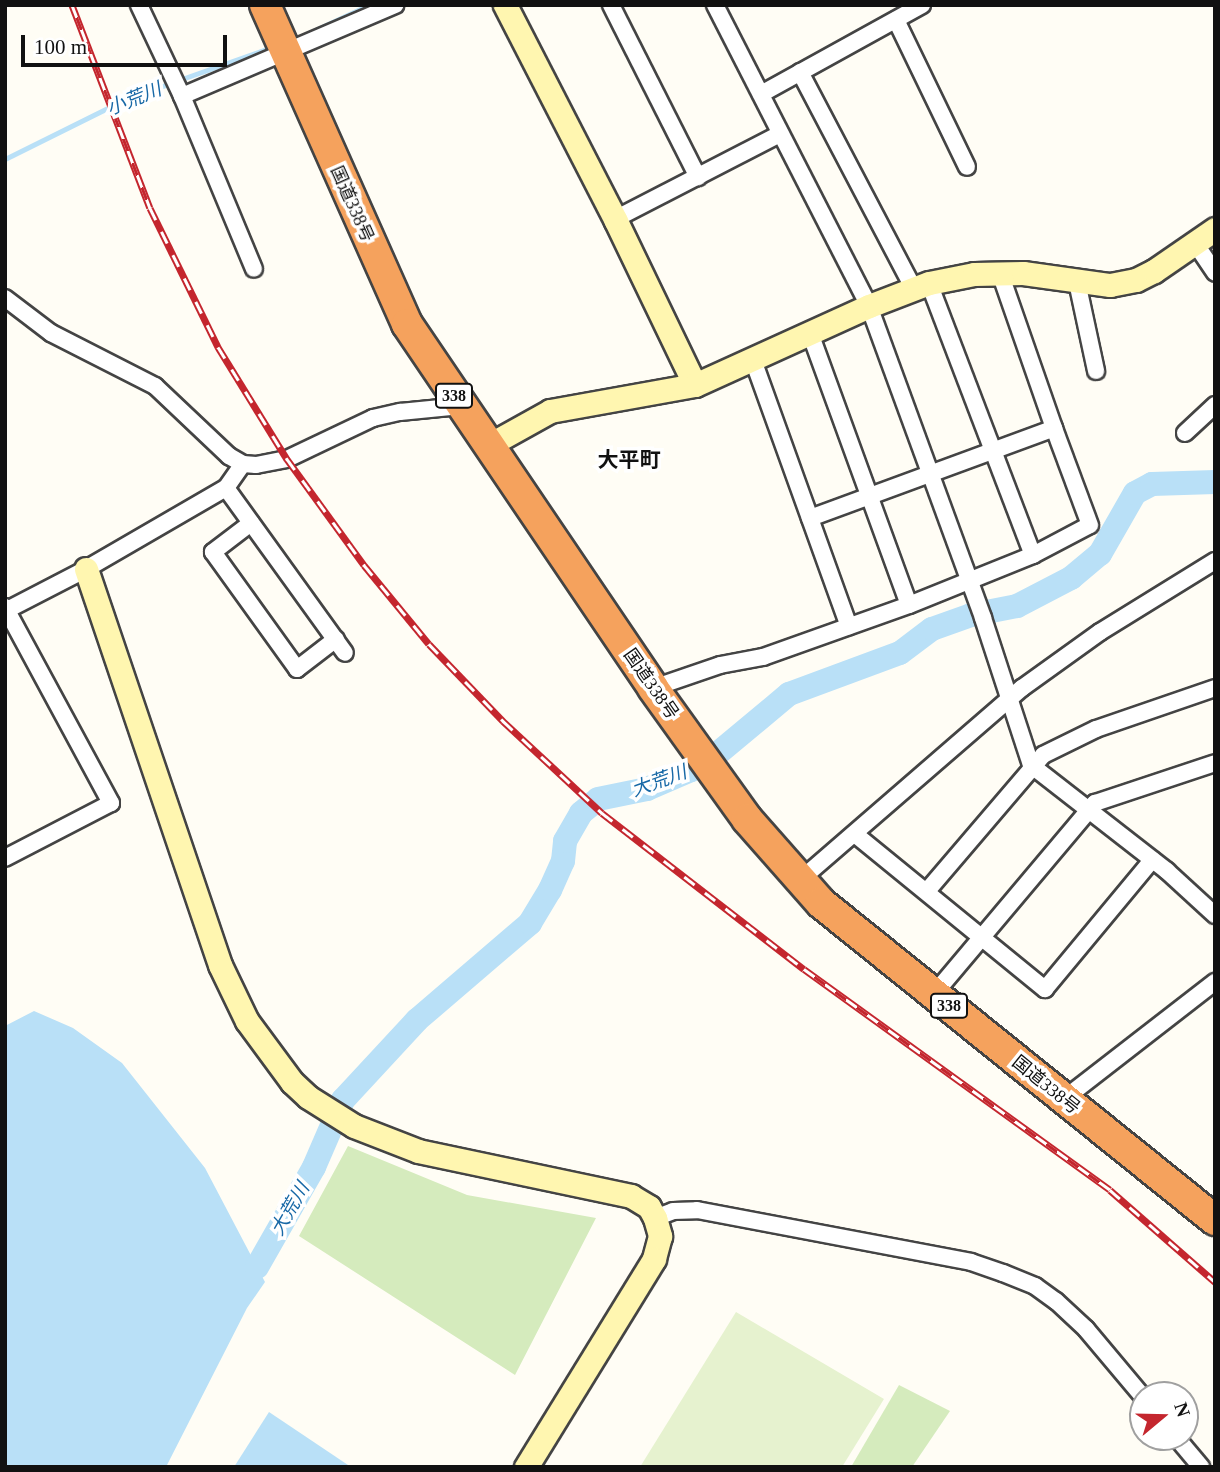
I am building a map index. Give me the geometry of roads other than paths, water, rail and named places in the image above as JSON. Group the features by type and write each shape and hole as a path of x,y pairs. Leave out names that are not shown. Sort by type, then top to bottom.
{"highway":[{"name":"国道338号","path":"265,5 407,324 653,688 747,820 799,881 934,994 1215,1220"}],"street":[{"path":"138,5 182,96 254,269"},
{"path":"182,96 395,5"},
{"path":"505,5 615,219 695,385"},
{"path":"611,5 698,177"},
{"path":"715,5 869,306 970,582 1031,765 1152,860 1215,915"},
{"path":"761,94 922,5"},
{"path":"896,20 967,167"},
{"path":"800,72 921,286 1033,555"},
{"path":"615,219 780,134"},
{"path":"489,445 550,411 695,385 869,306 950,277 1000,273 1041,275 1110,285 1136,280 1215,229"},
{"path":"1195,243 1215,273"},
{"path":"653,688 720,665 762,657 909,605 1033,555 1090,525 1000,273"},
{"path":"1077,282 1096,371"},
{"path":"5,298 51,333 155,386 229,456 243,464 256,465 287,459 373,418 400,412 461,406"},
{"path":"810,334 909,605"},
{"path":"753,360 849,626"},
{"path":"1185,433 1215,405"},
{"path":"810,517 1054,428"},
{"path":"5,858 111,803 6,608 86,569 226,488 243,464"},
{"path":"226,488 341,646 297,668 213,552 251,523"},
{"path":"799,881 856,835 1010,697 1100,632 1215,561"},
{"path":"86,569 220,965 247,1021 271,1056 308,1097 354,1126 418,1151 631,1196 649,1207 655,1218 660,1236 654,1259 526,1467"},
{"path":"927,891 1031,765 1065,742 1096,729 1215,688"},
{"path":"934,994 1095,803 1215,763"},
{"path":"856,835 1045,989 1152,860"},
{"path":"1064,1099 1215,982"},
{"path":"655,1218 673,1211 697,1210 971,1262 1035,1286 1056,1301 1086,1329 1130,1381"},
{"path":"1187,1451 1200,1467"}],"water":[{"path":"34,1011 73,1028 122,1063 205,1168 265,1282 247,1308 166,1467 5,1467 5,1026"},
{"path":"269,1412 351,1467 234,1467"}],"waterway":[{"name":"小荒川","path":"296,39 369,5"},
{"name":"小荒川","path":"179,80 267,49"},
{"name":"小荒川","path":"5,159 122,101 171,83"},
{"name":"大荒川","path":"257,1267 314,1167 343,1100 417,1020 530,923 550,890 563,861 565,841 581,813 598,799 647,789 691,770 717,754 789,694 900,653 932,629 971,615 1017,606 1071,578 1100,554 1135,493 1152,484 1215,482"}],"railway":[{"path":"72,5 150,208 218,347 287,459 364,565 429,644 503,721 602,813 804,969 1110,1190 1215,1282"}],"district":[{"name":"大平町","path":"629,460"}]}
